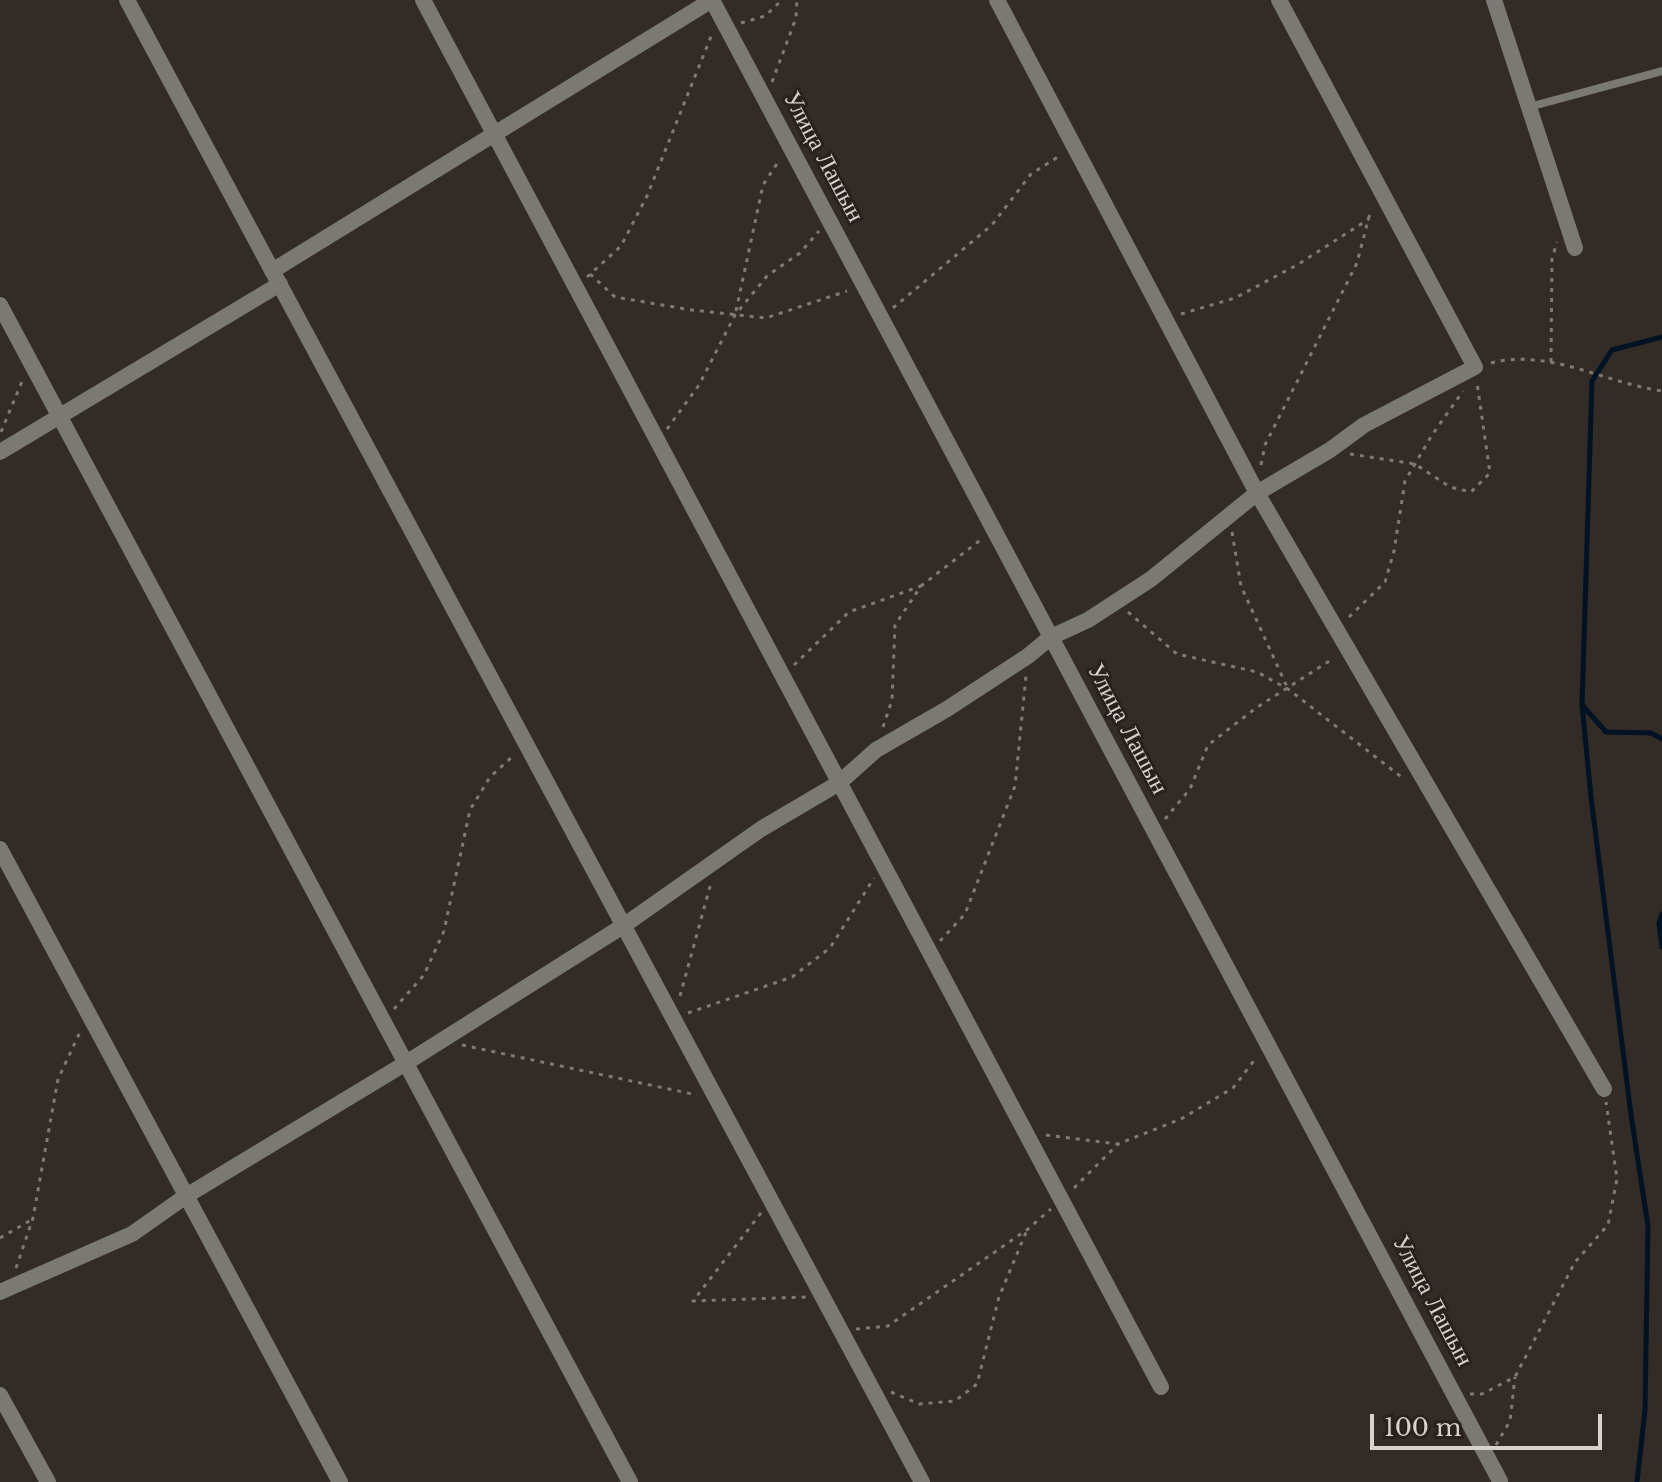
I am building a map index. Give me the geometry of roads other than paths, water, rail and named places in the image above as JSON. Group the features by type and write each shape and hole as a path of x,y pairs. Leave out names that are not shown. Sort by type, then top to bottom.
{"street":[{"path":"127,0 922,1482"},
{"path":"423,0 1161,1387"},
{"path":"997,0 1257,493 1604,1089"},
{"path":"4,1291 132,1234 186,1196 406,1063 623,926 761,829 839,783 876,750 947,709 1028,656 1051,637 1151,579 1257,493 1330,450 1364,425 1475,367 1279,0"},
{"path":"1494,0 1575,248"},
{"path":"0,452 494,134 714,5"},
{"name":"Улица Лашын","path":"714,5 1500,1481"},
{"path":"0,305 630,1482"},
{"path":"0,849 340,1482"},
{"path":"0,1395 48,1482"}],"lane":[{"path":"1529,108 1662,71"}],"waterway":[{"path":"1637,1482 1645,1410 1648,1226 1631,1115 1582,705 1592,381 1612,350 1662,337"},
{"path":"1583,706 1606,732 1651,733 1662,739"},
{"path":"1662,914 1659,923 1662,947"}]}
